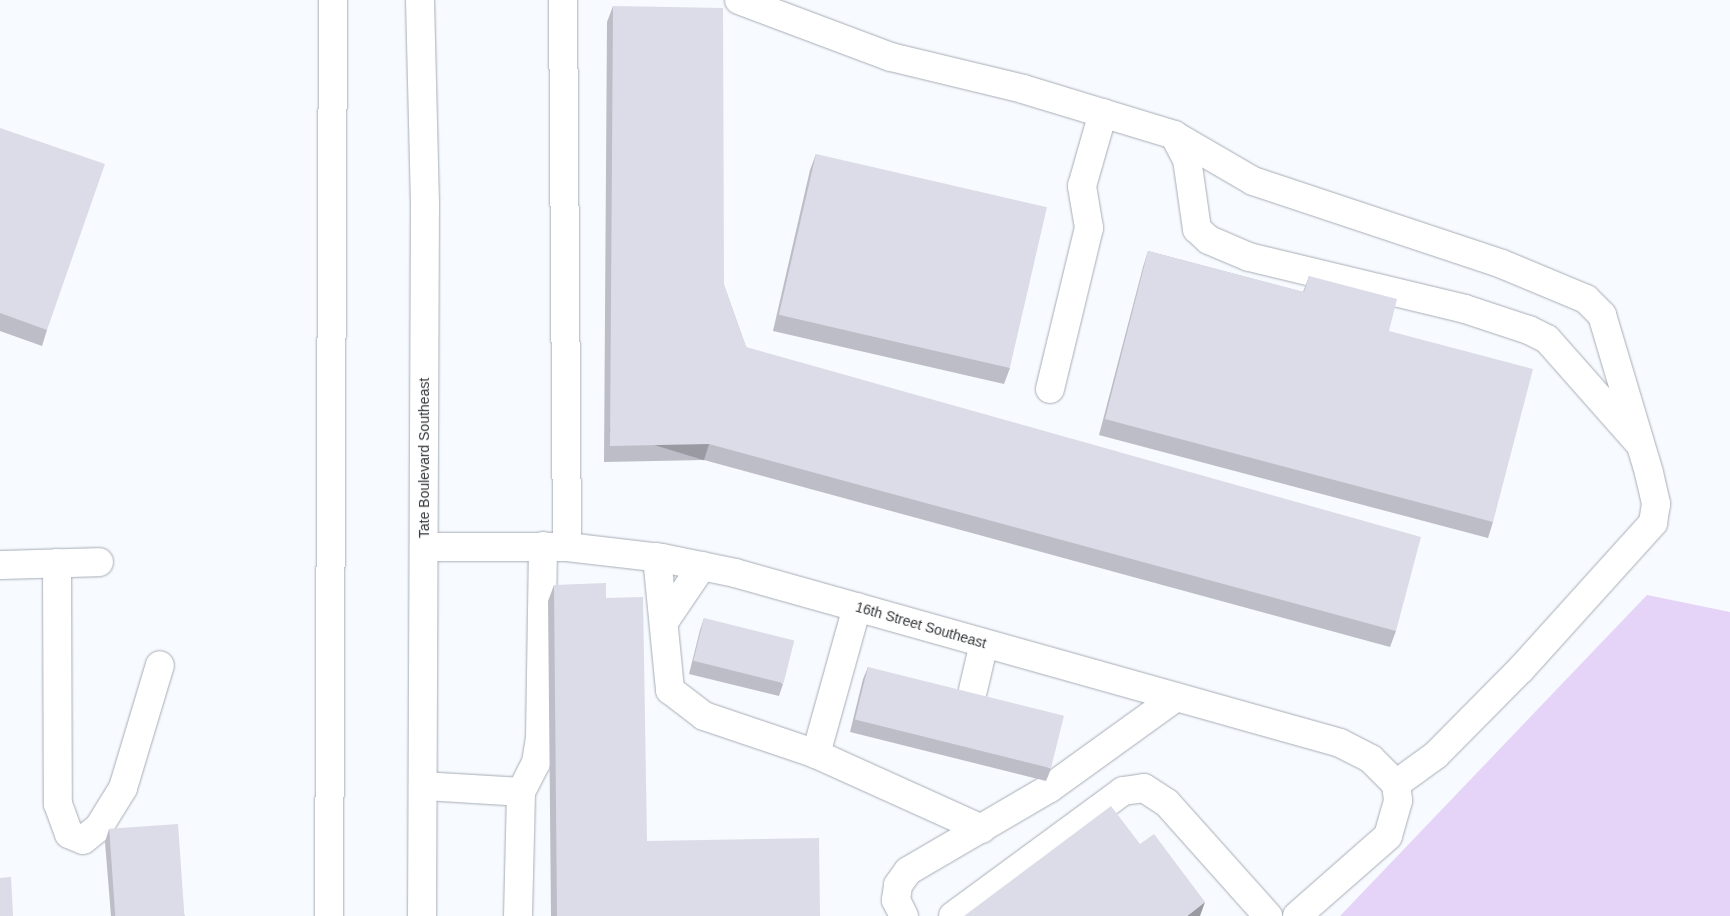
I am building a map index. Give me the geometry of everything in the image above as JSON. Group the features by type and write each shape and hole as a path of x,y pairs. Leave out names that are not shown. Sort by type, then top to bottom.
{"main road":[{"path":"329,916 333,0"},
{"name":"Tate Boulevard Southeast","path":"420,0 424,546 422,916"},
{"path":"518,916 521,792 536,763 540,738 555,546 563,0"},
{"path":"740,0 891,57 1103,113 1174,135 1253,181 1484,258 1586,299 1602,315 1656,504 1653,523 1640,543 1436,755 1396,784 1398,800 1388,836 1297,916"},
{"path":"1050,389 1090,228 1082,186 1103,113"},
{"path":"1174,135 1187,159 1197,229 1209,240 1248,257 1465,309 1529,330 1547,339 1640,445"},
{"name":"16th Street Southeast","path":"424,546 555,546 657,557 702,566 857,607 1340,743 1371,759 1396,784"},
{"path":"657,557 666,619 666,672 670,690 684,705 704,716 816,754 982,829"},
{"path":"0,565 99,562"},
{"path":"57,563 58,804 68,834 83,840 88,836 123,788 160,665"},
{"path":"666,619 702,566"},
{"path":"816,754 857,607"},
{"path":"973,690 984,643"},
{"path":"904,916 896,900 898,885 908,871 1050,788 1176,697"},
{"path":"423,786 521,792"},
{"path":"953,916 1122,791 1144,788 1167,803 1268,916"}],"shaded area":[{"path":"1647,595 1730,612 1730,916 1340,916"}],"building":[{"path":"613,6 723,8 724,285 746,347 1421,537 1396,631 709,444 610,446"},
{"path":"0,128 105,164 47,330 0,313"},
{"path":"816,154 1047,207 1010,368 779,315"},
{"path":"1148,251 1304,292 1309,276 1397,299 1389,331 1533,369 1493,522 1105,419"},
{"path":"606,583 606,598 643,597 647,841 819,838 820,916 557,916 554,585"},
{"path":"704,618 794,640 784,683 693,661"},
{"path":"868,667 1064,716 1051,768 855,719"},
{"path":"1111,806 1140,844 1154,834 1205,902 1187,916 964,916"},
{"path":"178,824 184,916 115,916 109,829"},
{"path":"11,877 13,916 0,916 0,878"}]}
